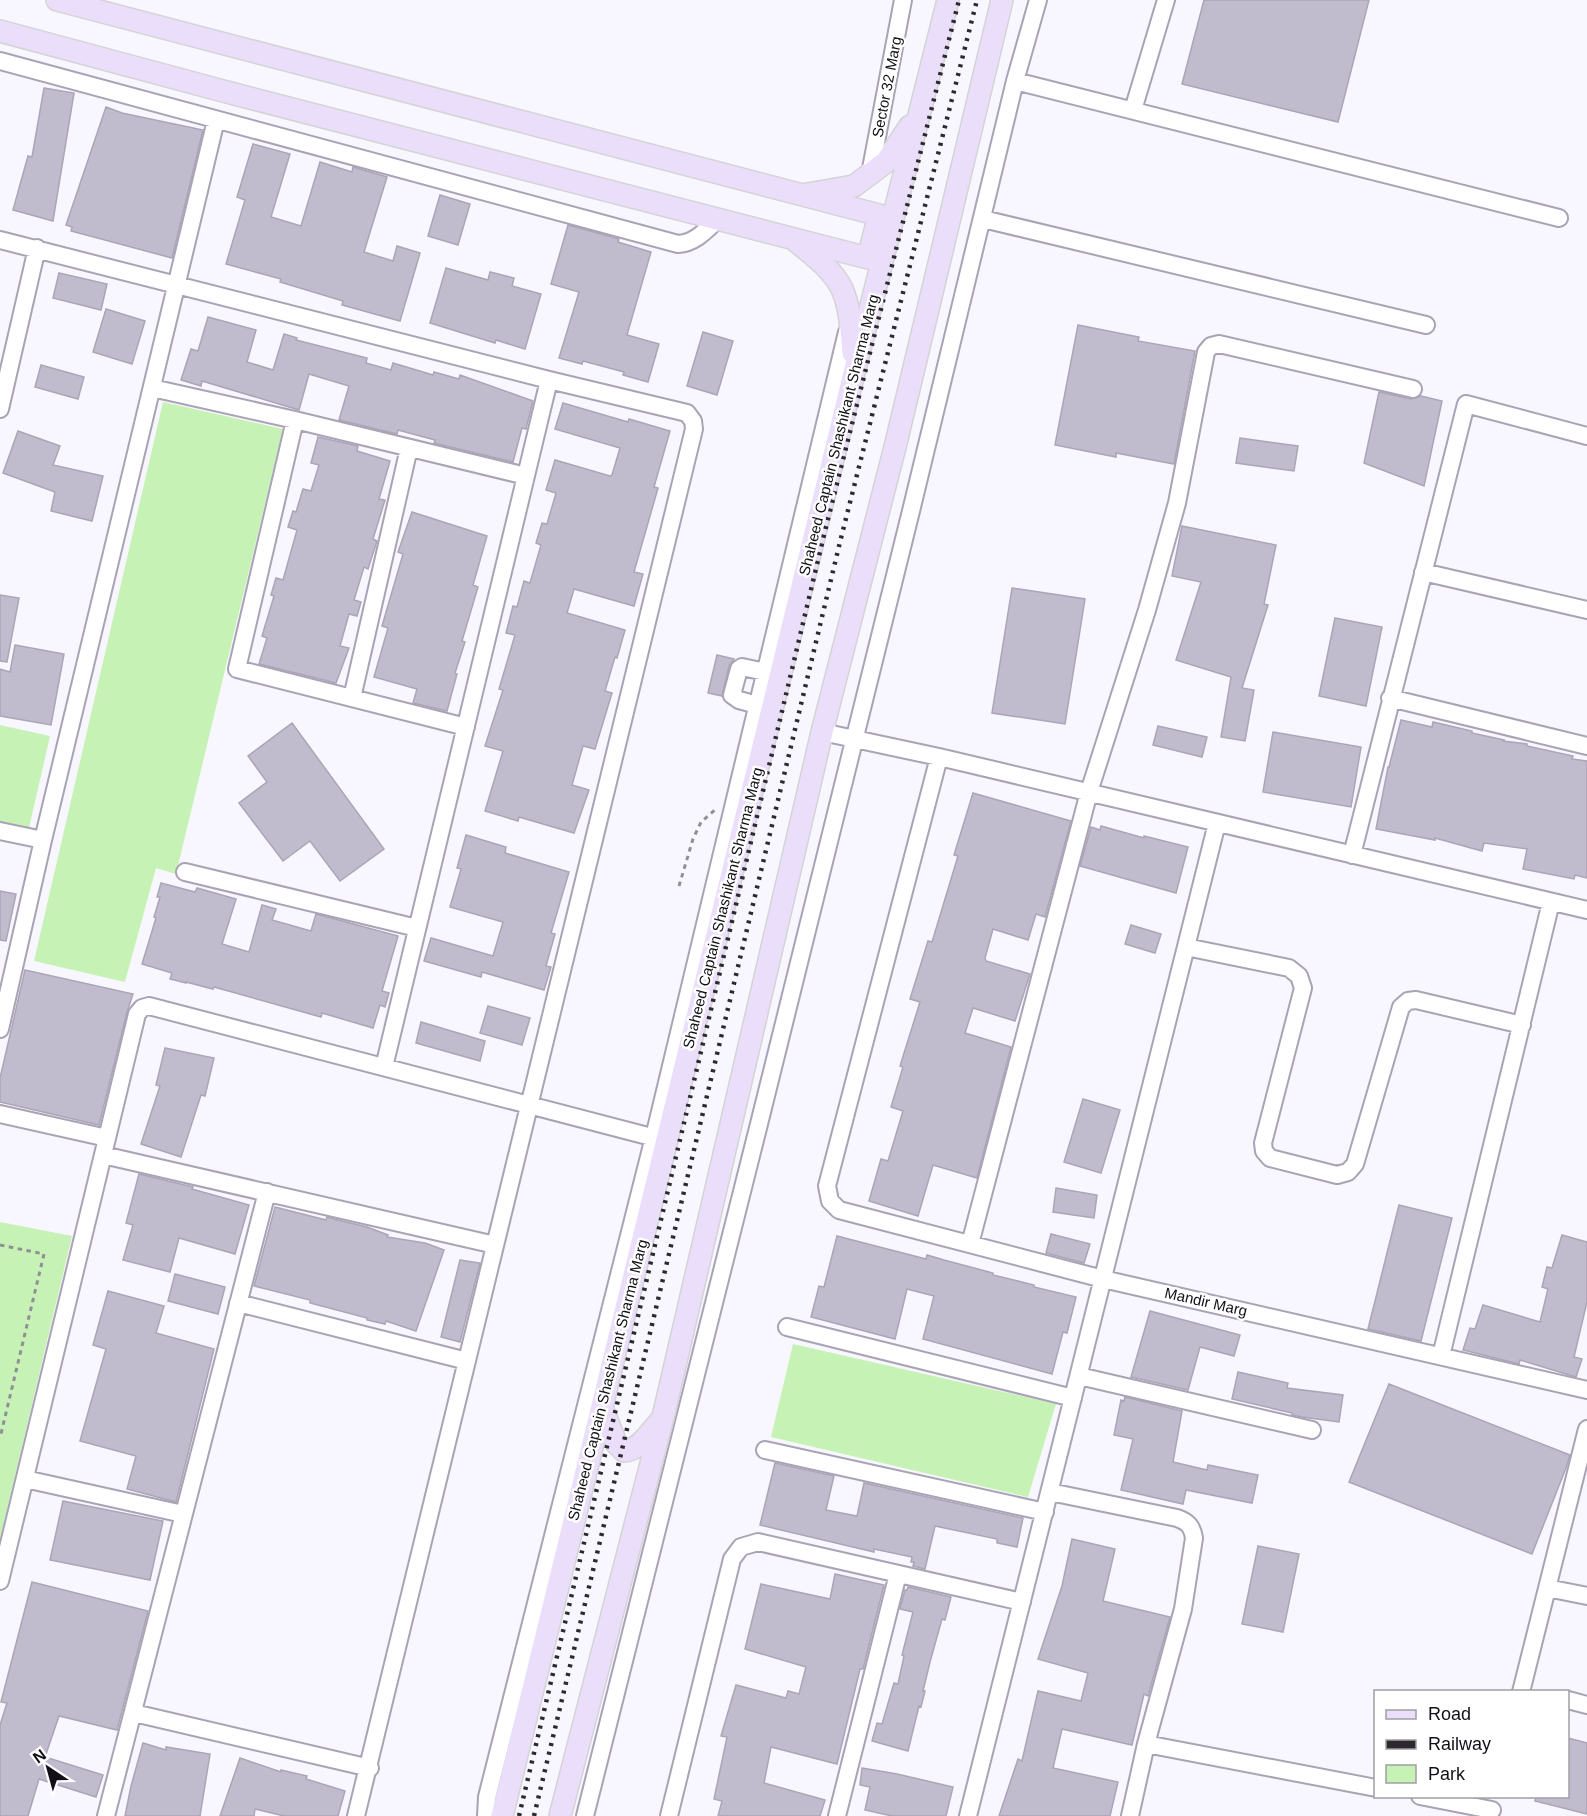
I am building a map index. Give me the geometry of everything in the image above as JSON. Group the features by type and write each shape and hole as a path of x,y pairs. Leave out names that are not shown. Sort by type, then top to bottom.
{"main road":[{"path":"0,31 868,258 879,216 57,0"},
{"name":"Shaheed Captain Shashikant Sharma Marg","path":"502,1816 602,1407 660,1139 948,0"},
{"path":"560,1816 663,1417 822,732 896,443 1002,0"},
{"path":"801,195 854,186 886,162 910,126 922,102"},
{"path":"791,237 822,262 842,289 850,319 855,369"},
{"path":"602,1407 616,1443 624,1451 630,1451 638,1446 663,1417"}],"street":[{"name":"Sector 32 Marg","path":"870,174 903,0"},
{"path":"585,1816 1038,0"},
{"path":"1133,110 1166,0"},
{"path":"0,61 678,244 688,243 695,239 719,218"},
{"path":"1016,81 1559,218"},
{"path":"0,1029 43,840 216,120"},
{"path":"983,219 1426,325"},
{"path":"0,240 687,413 693,421 694,429 357,1816"},
{"path":"0,409 37,249"},
{"path":"486,1816 489,1786 660,1139 757,705 850,319"},
{"path":"970,1244 1089,792 1147,610 1177,503 1206,352 1211,346 1219,344 1413,389"},
{"path":"384,1067 549,380"},
{"path":"153,388 526,476"},
{"path":"1352,855 1466,404 1587,436"},
{"path":"295,420 237,669 466,727"},
{"path":"352,698 409,448"},
{"path":"1423,572 1587,610"},
{"path":"757,705 739,700 732,695 739,669 742,667 765,672"},
{"path":"1390,698 1587,746"},
{"path":"822,732 939,757 1587,910"},
{"name":"Mandir Marg","path":"939,757 827,1186 830,1201 839,1210 1103,1279 1587,1390"},
{"path":"968,1816 1217,823"},
{"path":"0,831 43,840"},
{"path":"185,872 417,928"},
{"path":"1441,1356 1551,902"},
{"path":"1186,948 1289,968 1299,976 1304,988 1263,1143 1264,1151 1270,1158 1337,1175 1347,1172 1355,1164 1401,1007 1408,1001 1416,1000 1521,1025"},
{"path":"0,1581 137,1014 142,1008 148,1006 660,1139"},
{"path":"0,1114 107,1138"},
{"path":"103,1155 495,1245"},
{"path":"106,1816 267,1192"},
{"path":"238,1304 467,1360"},
{"path":"787,1327 1073,1398"},
{"path":"1079,1376 1312,1430"},
{"path":"1523,1690 1587,1429"},
{"path":"765,1450 1045,1512"},
{"path":"25,1479 183,1514"},
{"path":"1050,1492 1177,1518 1186,1521 1193,1529 1194,1538 1183,1610 1146,1744 1130,1816"},
{"path":"669,1816 732,1558 741,1547 758,1542 1022,1602"},
{"path":"837,1816 898,1574"},
{"path":"1547,1588 1587,1596"},
{"path":"1569,1701 1587,1705"},
{"path":"134,1713 370,1768"},
{"path":"1146,1744 1374,1788"},
{"path":"1427,1798 1492,1808"}],"path":[{"path":"679,886 693,839 701,822"},
{"path":"0,1245 44,1254 2,1419 0,1438"}],"green space":[{"path":"163,402 283,429 176,874 156,868 125,982 34,961"},
{"path":"0,725 50,736 27,837 0,829"},
{"path":"0,1222 72,1236 0,1539"},
{"path":"793,1344 1056,1404 1028,1497 771,1437"}],"building":[{"path":"1204,0 1369,0 1338,122 1182,84"},
{"path":"44,88 74,93 53,221 13,210 28,156 32,157"},
{"path":"106,107 122,113 203,130 172,258 71,231 72,227 66,225"},
{"path":"253,144 290,154 271,217 301,226 320,162 352,172 353,167 387,177 364,252 393,261 397,246 420,253 400,321 342,305 343,301 280,282 281,279 226,264 245,200 237,197"},
{"path":"440,195 470,204 458,245 428,236"},
{"path":"568,225 619,239 618,242 651,252 627,335 659,344 648,382 623,375 624,372 583,361 582,364 559,358 579,292 551,284"},
{"path":"446,268 488,280 490,272 514,278 512,286 541,294 525,349 496,340 495,343 430,323"},
{"path":"59,273 107,284 101,310 53,298"},
{"path":"106,309 145,321 132,364 93,352"},
{"path":"208,317 256,330 247,362 273,370 284,334 297,338 296,340 367,358 366,363 391,370 393,363 433,375 434,372 459,379 460,375 533,401 526,429 522,428 513,462 434,443 435,440 398,430 397,434 339,420 349,386 309,374 299,410 202,381 201,386 181,380 191,349 198,351"},
{"path":"1078,325 1139,337 1138,341 1195,351 1174,464 1116,453 1116,457 1055,445"},
{"path":"703,332 733,341 717,395 687,386"},
{"path":"41,365 84,377 78,399 35,387"},
{"path":"1379,392 1411,399 1421,396 1442,401 1424,486 1364,463"},
{"path":"563,403 628,422 629,419 670,431 654,487 658,488 634,572 643,574 634,606 574,589 567,613 625,630 605,691 612,693 595,749 583,746 572,785 589,790 574,833 519,817 518,821 485,811 503,751 485,746 503,690 499,689 515,635 506,633 513,606 517,607 524,581 530,583 541,545 536,543 542,523 547,524 556,493 546,490 555,460 610,476 620,448 555,429"},
{"path":"18,431 60,446 53,465 103,476 92,521 51,511 55,492 3,473"},
{"path":"318,437 358,446 357,451 390,461 379,499 385,500 373,539 377,541 368,569 364,567 354,600 361,602 357,616 349,614 340,646 349,648 336,683 259,664 267,638 262,636 274,596 271,595 276,578 283,580 297,530 288,527 293,511 296,512 303,489 311,491 319,465 311,463"},
{"path":"1240,438 1298,446 1294,471 1236,463"},
{"path":"412,512 487,536 473,585 478,587 462,641 465,642 455,673 457,674 447,711 413,703 417,689 374,677 388,628 382,626 403,554 398,552"},
{"path":"1182,526 1276,545 1264,604 1268,605 1242,688 1254,690 1245,741 1221,737 1231,677 1176,660 1201,582 1172,576"},
{"path":"1012,588 1085,599 1065,724 992,713"},
{"path":"0,595 19,598 7,662 0,661"},
{"path":"1335,618 1382,627 1366,706 1319,696"},
{"path":"15,645 64,654 51,725 0,716 0,669 10,672"},
{"path":"717,655 734,659 729,666 722,696 708,693"},
{"path":"1401,720 1432,727 1433,722 1587,761 1587,878 1575,875 1574,879 1523,869 1527,849 1484,843 1482,851 1435,838 1435,840 1376,829 1388,767"},
{"path":"292,723 384,849 340,881 310,841 283,861 239,803 267,782 248,756"},
{"path":"1158,726 1207,737 1202,757 1153,745"},
{"path":"1273,732 1361,747 1351,807 1263,792"},
{"path":"973,793 1071,821 1045,917 1036,914 1028,940 993,929 986,961 1030,974 1015,1021 973,1008 965,1033 1011,1047 977,1178 933,1165 918,1216 869,1201 881,1159 888,1161 903,1111 891,1107 903,1067 900,1066 920,1002 910,999 928,941 932,942 958,856 954,855"},
{"path":"1101,826 1188,847 1176,893 1080,866 1091,827 1100,830"},
{"path":"466,835 506,847 505,853 569,872 551,933 555,934 546,966 551,967 544,990 482,972 481,977 424,961 431,938 493,956 503,922 450,907 461,869 457,868"},
{"path":"161,883 195,892 197,888 236,899 222,944 249,952 262,905 276,909 272,920 311,931 316,914 398,936 382,991 389,993 385,1007 380,1005 373,1028 322,1013 321,1017 214,987 213,989 170,979 172,973 142,964 156,918 154,917 160,897 157,897"},
{"path":"0,891 16,894 6,941 0,940"},
{"path":"1131,925 1161,934 1155,953 1125,944"},
{"path":"25,970 133,994 99,1125 0,1102 0,1078"},
{"path":"488,1006 530,1018 522,1045 480,1033"},
{"path":"421,1022 485,1041 480,1061 416,1043"},
{"path":"165,1048 214,1058 205,1096 201,1095 181,1157 141,1144 160,1086 156,1085"},
{"path":"1083,1099 1120,1110 1101,1173 1064,1162"},
{"path":"139,1174 193,1187 192,1189 249,1205 235,1254 179,1238 170,1272 123,1260 133,1225 126,1223"},
{"path":"1056,1188 1097,1195 1094,1218 1053,1212"},
{"path":"1399,1205 1452,1218 1421,1341 1368,1329"},
{"path":"275,1207 326,1220 327,1217 367,1227 388,1235 387,1237 425,1243 444,1250 416,1331 386,1321 385,1324 367,1320 367,1318 310,1303 310,1300 254,1286"},
{"path":"1051,1234 1090,1244 1084,1263 1046,1253"},
{"path":"1562,1235 1587,1242 1587,1302 1574,1357 1582,1359 1576,1377 1520,1360 1519,1364 1463,1350 1470,1328 1475,1329 1483,1305 1540,1322 1548,1289 1542,1287 1547,1267 1552,1268"},
{"path":"837,1236 926,1259 927,1255 1076,1297 1067,1333 1063,1332 1052,1374 923,1339 934,1296 907,1289 895,1339 811,1317 819,1286 824,1287"},
{"path":"460,1260 480,1263 460,1342 441,1337"},
{"path":"175,1274 225,1287 218,1314 168,1301"},
{"path":"108,1291 164,1306 156,1333 214,1349 176,1502 127,1489 136,1456 80,1441 106,1349 93,1345"},
{"path":"1150,1311 1240,1335 1234,1356 1200,1347 1188,1390 1131,1377"},
{"path":"1238,1372 1288,1383 1287,1388 1343,1395 1339,1422 1292,1415 1292,1413 1232,1399"},
{"path":"1389,1384 1570,1455 1532,1554 1349,1482"},
{"path":"1125,1397 1182,1411 1173,1462 1207,1470 1208,1465 1258,1475 1252,1503 1186,1490 1183,1504 1121,1490 1133,1439 1114,1435 1121,1400 1124,1401"},
{"path":"775,1463 834,1476 826,1510 857,1516 864,1483 1023,1518 1017,1547 997,1543 997,1539 935,1526 925,1569 913,1566 912,1557 874,1549 874,1552 760,1525"},
{"path":"63,1501 163,1521 150,1580 50,1560"},
{"path":"1072,1539 1115,1549 1103,1601 1170,1617 1148,1696 1144,1694 1132,1745 1062,1729 1053,1768 1118,1782 1110,1816 999,1816 1018,1759 1022,1761 1038,1691 1081,1701 1088,1673 1038,1659 1062,1586"},
{"path":"1258,1546 1299,1554 1283,1632 1242,1624"},
{"path":"835,1574 884,1585 863,1669 860,1669 837,1764 771,1747 764,1783 825,1800 820,1816 718,1816 722,1801 714,1799 727,1737 721,1736 736,1685 786,1698 788,1691 799,1694 806,1667 745,1649 761,1584 830,1599"},
{"path":"32,1582 148,1611 117,1730 59,1716 45,1757 103,1775 96,1797 39,1779 28,1816 0,1816 0,1725 7,1703 1,1702"},
{"path":"908,1587 951,1597 945,1620 942,1619 908,1751 872,1741 877,1723 882,1724 894,1683 898,1684 904,1656 902,1655 913,1612 900,1609"},
{"path":"1569,1738 1587,1743 1587,1814 1535,1801 1536,1798 1569,1798"},
{"path":"143,1743 166,1750 166,1747 210,1754 200,1816 125,1816"},
{"path":"240,1758 281,1772 281,1770 307,1776 306,1779 345,1791 338,1816 284,1816 255,1809 254,1816 220,1816"},
{"path":"862,1768 953,1787 946,1816 892,1816 865,1810 870,1787 860,1785"}],"railway":[{"path":"519,1816 824,535 959,0"},
{"path":"534,1816 840,542 977,0"}]}
